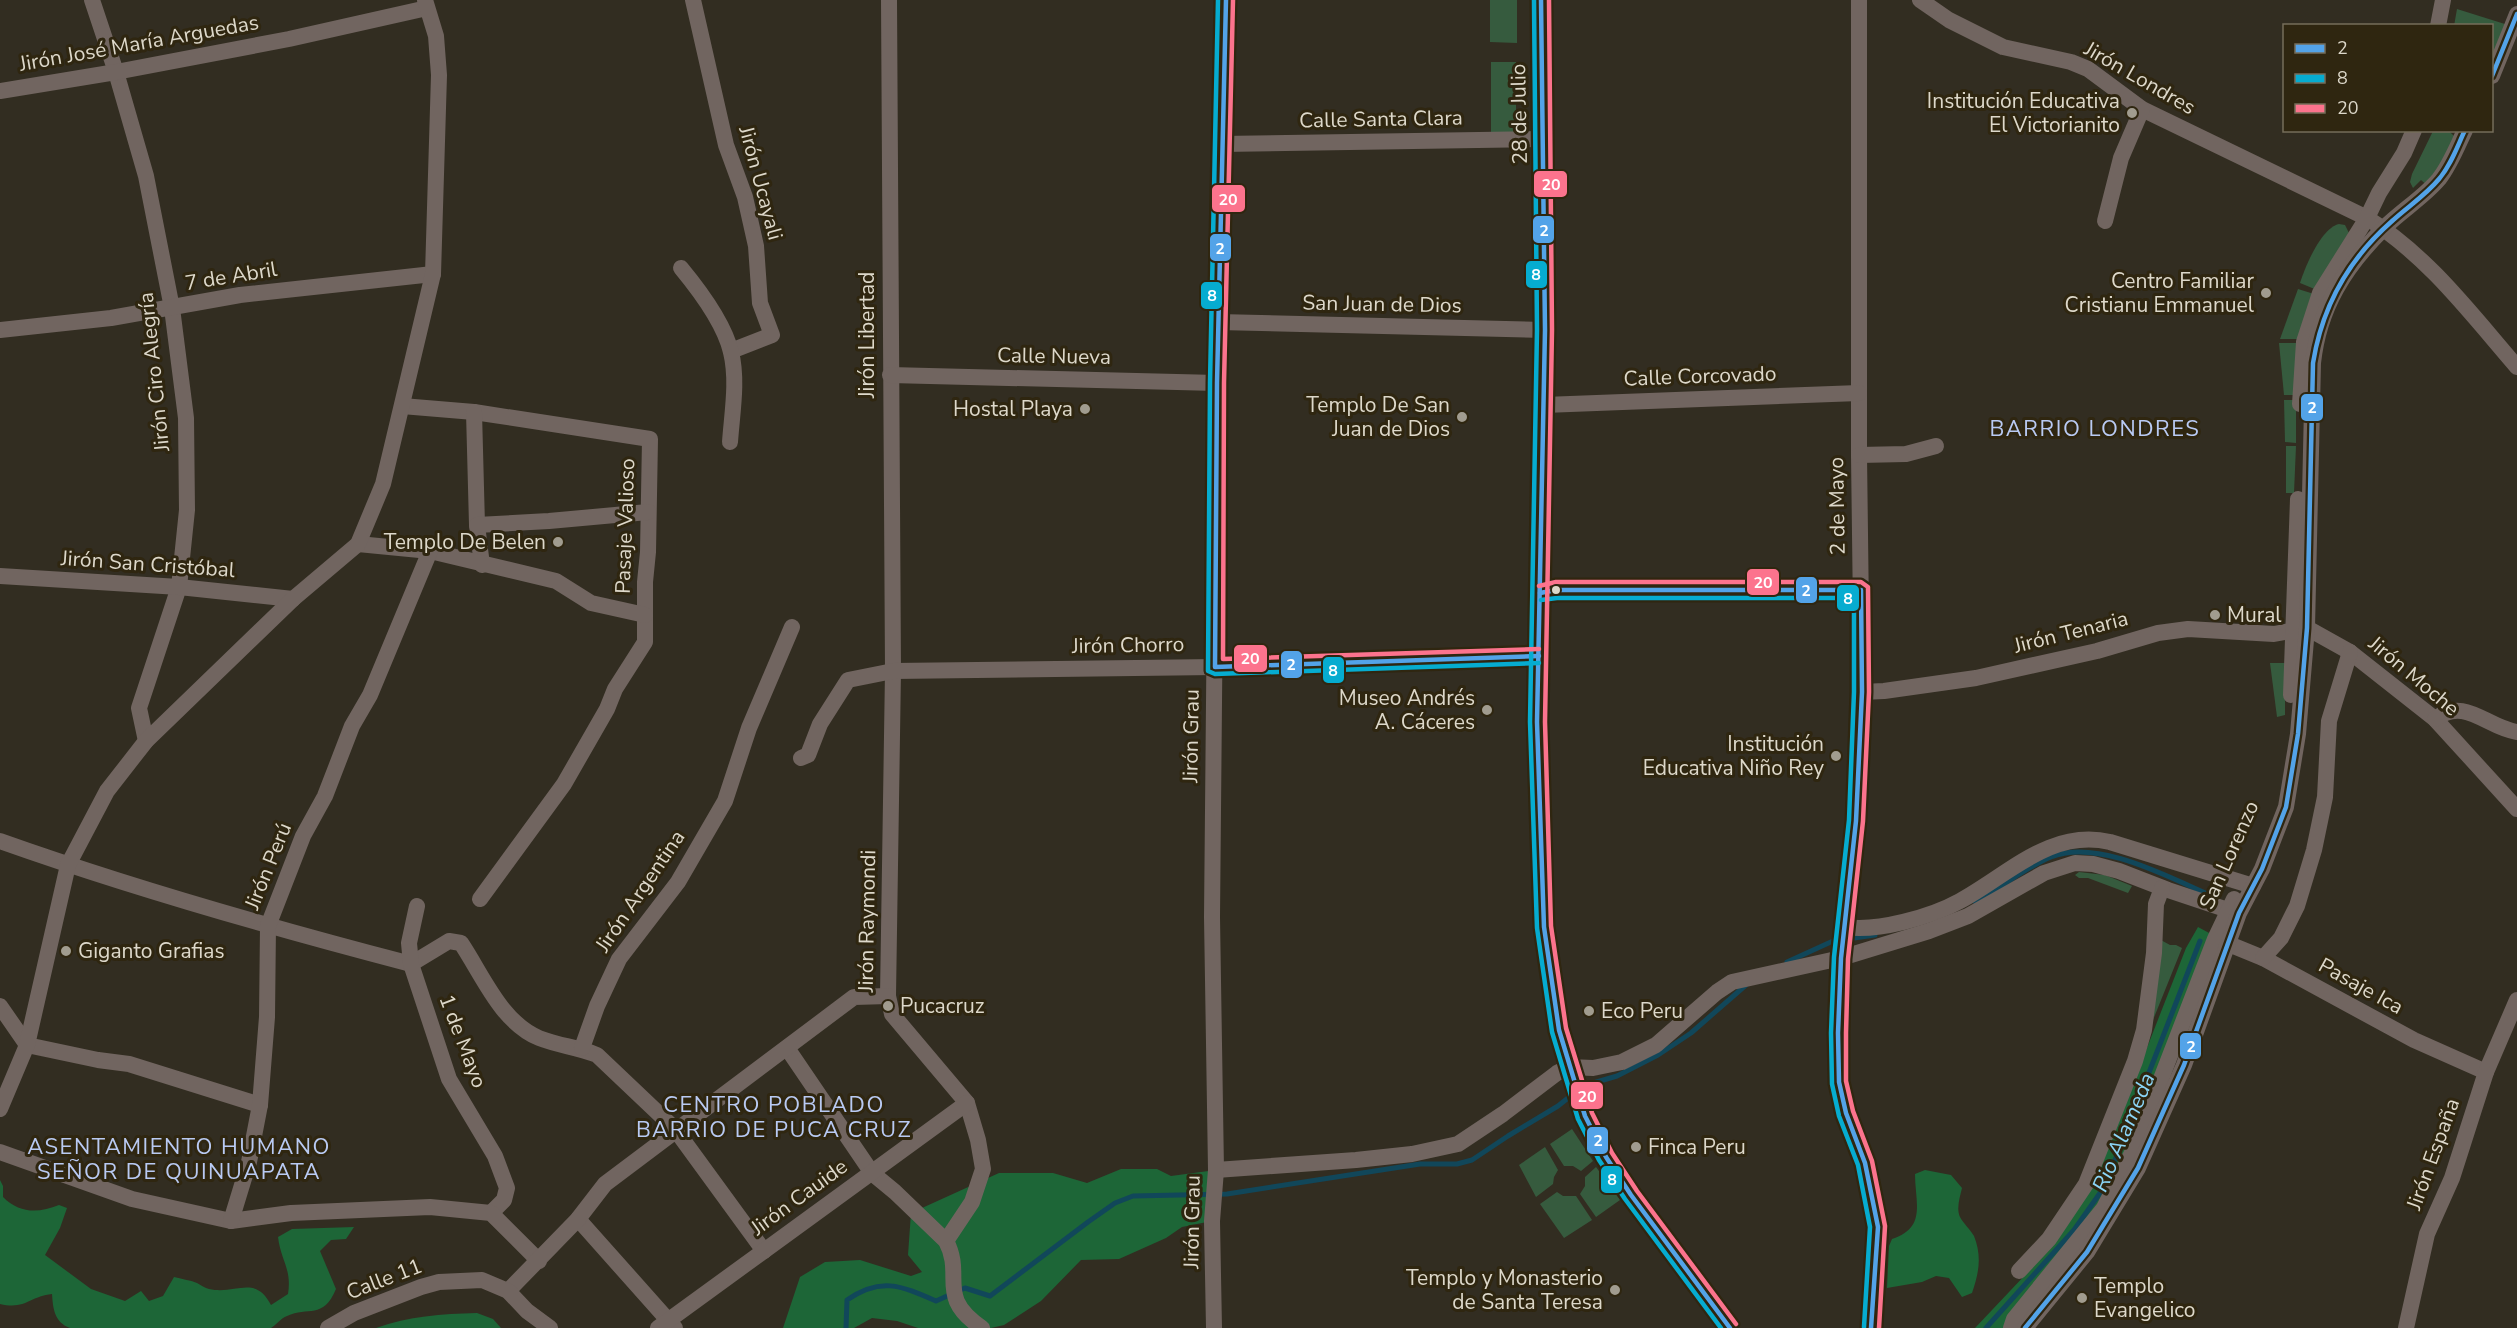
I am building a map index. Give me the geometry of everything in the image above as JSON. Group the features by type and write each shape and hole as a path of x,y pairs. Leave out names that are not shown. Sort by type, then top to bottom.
{"street":[{"name":"Jirón Ciro Alegría","path":"92,0 116,72 146,176 172,308 186,418 187,510 179,587 139,708 146,741"},
{"name":"Jirón Ucayali","path":"693,0 726,145 745,197 754,236 760,303 772,335 731,351"},
{"name":"Jirón Libertad","path":"889,0 893,671"},
{"name":"Jirón Grau","path":"1214,1328 1212,1221 1216,1170 1212,917 1217,383 1226,0"},
{"name":"28 de Julio","path":"1541,0 1545,330 1537,722 1544,927 1559,1030 1576,1094 1590,1126 1619,1178 1730,1328"},
{"name":"2 de Mayo","path":"1859,0 1859,455 1862,692 1856,821 1844,941 1838,1033 1839,1082 1846,1113 1865,1163 1878,1227 1871,1328"},
{"name":"Jirón Londres","path":"1920,0 1949,20 2003,47 2071,62 2088,69 2142,109 2367,218 2441,278 2517,368"},
{"path":"2438,24 2443,0"},
{"name":"Jirón José María Arguedas","path":"0,91 116,72 289,39 426,4"},
{"path":"0,1109 27,1045 68,866 107,791 146,741 292,599 358,544 383,484 433,274 439,75 436,36 426,4"},
{"path":"2493,74 2517,14"},
{"path":"2105,221 2121,158 2142,109"},
{"name":"San Lorenzo","path":"2011,1328 2014,1319 2104,1208 2134,1149 2234,912 2248,884 2273,846 2286,807 2298,734 2301,378 2304,342 2320,293 2367,218 2379,193 2404,153 2413,132"},
{"name":"San Lorenzo","path":"2248,884 2260,841 2277,803 2290,726 2299,629 2315,349 2328,306 2342,276 2383,229 2438,179 2464,132"},
{"name":"Calle Santa Clara","path":"1221,144 1541,139"},
{"path":"681,268 706,299 731,351 734,371 730,442"},
{"name":"7 de Abril","path":"0,330 111,318 240,295 433,274"},
{"name":"San Juan de Dios","path":"1218,322 1545,330"},
{"name":"Calle Nueva","path":"890,375 1217,383"},
{"name":"Calle Corcovado","path":"1544,405 1859,393"},
{"path":"402,406 474,412 477,525 482,565"},
{"name":"Pasaje Valioso","path":"474,412 650,439 645,615"},
{"path":"1859,455 1906,454 1936,446"},
{"path":"477,525 648,512"},
{"path":"358,544 430,551 556,582 591,603 645,615 645,642 615,689 578,760 558,793 511,853 480,899"},
{"name":"Jirón Perú","path":"231,1221 249,1162 260,1105 267,1017 268,926 303,836 325,796 352,726 369,695 430,551"},
{"name":"Jirón San Cristóbal","path":"0,576 179,587 292,599"},
{"path":"1540,593 1556,590 1861,590"},
{"name":"Jirón Argentina","path":"582,1048 597,1006 619,959 678,882 725,801 749,728 792,627"},
{"name":"Jirón Tenaria","path":"1862,692 1976,678 2097,651 2158,633 2188,629 2274,634 2299,629"},
{"name":"Jirón Moche","path":"2299,629 2350,652 2435,719 2517,809"},
{"path":"2263,958 2282,938 2297,906 2314,850 2325,797 2329,721 2350,652"},
{"name":"Jirón Chorro","path":"801,758 808,755 820,724 849,680 893,671 1215,667 1539,656"},
{"name":"Jirón Raymondi","path":"893,671 888,996 892,1014 967,1104 978,1140 983,1169 972,1202 948,1246"},
{"path":"2435,719 2444,712 2459,711 2475,714 2504,730 2517,732"},
{"path":"1216,1170 1412,1154 1458,1144 1503,1114 1534,1089 1570,1069 1593,1068 1622,1062 1656,1045 1717,992 1738,980 1776,973 1862,930 1936,912 1959,902 2046,848 2071,840 2098,839 2248,884"},
{"path":"0,841 68,866 268,926 411,964 449,941 460,943 516,1025 537,1037 565,1047 582,1048 597,1055 675,1129 764,1251"},
{"path":"1844,941 1949,924 2044,873 2075,863 2093,864 2119,870 2162,888 2234,912"},
{"path":"2019,1271 2049,1239 2086,1184 2135,1061 2144,1030 2156,904 2162,888"},
{"name":"1 de Mayo","path":"417,906 409,943 411,964 449,1079 495,1156 507,1188 504,1200 491,1213"},
{"name":"San Lorenzo","path":"2025,1328 2087,1252 2138,1168 2184,1065 2221,941"},
{"name":"Pasaje Ica","path":"2221,941 2263,958 2414,1040 2486,1072"},
{"path":"508,1291 578,1219 605,1184 675,1129 854,997 888,996"},
{"name":"Jirón España","path":"2406,1328 2427,1234 2452,1178 2486,1072 2517,999"},
{"path":"0,1006 27,1045 129,1064 260,1105"},
{"path":"787,1048 872,1173 895,1192 948,1246 953,1288 958,1305 967,1317 981,1327"},
{"name":"Jirón Cauide","path":"667,1325 764,1251 967,1104"},
{"path":"0,1152 132,1199 231,1221 291,1213 430,1207 491,1213 539,1261"},
{"path":"578,1219 667,1325"},
{"name":"Calle 11","path":"328,1328 354,1313 439,1282 482,1280 508,1291 527,1311 550,1328"}],"green space":[{"path":"1490,0 1517,0 1517,43 1490,42"},
{"path":"2457,9 2508,25 2493,62 2493,24 2454,24"},
{"path":"1491,62 1516,62 1516,134 1491,134"},
{"path":"2433,132 2450,132 2458,140 2429,187 2421,180 2413,188 2410,182"},
{"path":"2339,224 2345,225 2349,233 2317,290 2300,283 2320,240 2332,227"},
{"path":"2298,289 2314,294 2300,339 2280,339"},
{"path":"2279,343 2300,343 2296,395 2284,395"},
{"path":"2284,400 2296,400 2296,443 2285,442"},
{"path":"2286,446 2296,446 2294,493 2286,493"},
{"path":"2270,663 2285,663 2285,715 2277,717"},
{"path":"2079,872 2105,875 2132,886 2128,893 2088,878 2079,878 2075,875"},
{"path":"2198,927 2211,934 2113,1190 2003,1328 1975,1328 2027,1273 2096,1178 2186,948"},
{"path":"2159,939 2182,948 2153,1020"},
{"path":"1572,1129 1593,1161 1581,1171 1573,1166 1564,1166 1550,1144"},
{"path":"1545,1147 1558,1170 1553,1184 1536,1197 1519,1165"},
{"path":"1596,1167 1620,1200 1596,1217 1580,1194 1585,1186 1585,1177"},
{"path":"1121,1169 1157,1169 1171,1176 1216,1170 1212,1221 1182,1227 1166,1238 1119,1259 1081,1260 1041,1301 1004,1325 991,1328 918,1328 897,1321 872,1318 854,1328 783,1328 800,1277 825,1262 860,1260 911,1276 922,1272 908,1255 911,1213 999,1173 1053,1173 1087,1183"},
{"path":"1925,1170 1951,1175 1962,1188 1958,1210 1961,1219 1974,1236 1979,1258 1972,1293 1962,1297 1949,1278 1936,1276 1922,1282 1887,1288 1889,1246 1892,1239 1903,1234 1915,1221 1917,1204 1915,1174"},
{"path":"0,1180 3,1186 3,1197 16,1207 44,1210 59,1205 67,1208 60,1228 45,1255 91,1289 125,1301 141,1291 149,1301 163,1296 174,1277 209,1289 251,1288 258,1290 271,1305 288,1294 289,1285 278,1237 292,1229 354,1227 346,1239 331,1240 320,1251 336,1289 331,1299 320,1309 287,1316 271,1328 70,1328 58,1318 52,1294 22,1304 0,1304"},
{"path":"1557,1192 1563,1196 1576,1196 1592,1220 1564,1238 1540,1204"},
{"path":"477,1313 493,1319 501,1328 376,1328 425,1316"}],"waterway":[{"path":"1974,901 2041,862 2070,852 2112,856 2155,871 2214,897"},
{"path":"1787,962 1833,941 1875,935"},
{"name":"Rio Alameda","path":"1986,1328 2074,1230 2105,1186 2200,941"},
{"path":"846,1328 847,1300 870,1288 880,1286 901,1288 936,1301 965,1288 990,1296 1115,1203 1133,1196 1227,1194 1420,1164 1457,1164 1472,1160 1558,1106 1583,1086 1617,1076 1658,1055 1691,1033 1746,985"}],"transit line":[{"name":"8","path":"1218,0 1210,383 1208,671 1215,674 1539,663"},
{"name":"2","path":"1226,0 1217,383 1215,667 1539,656"},
{"name":"20","path":"1233,0 1224,383 1223,659 1539,649"},
{"name":"8","path":"1534,0 1537,330 1530,722 1537,928 1552,1032 1578,1119 1599,1160 1625,1199 1721,1328"},
{"name":"2","path":"1541,0 1545,330 1537,722 1544,927 1559,1030 1585,1116 1606,1157 1631,1195 1730,1328"},
{"name":"20","path":"1549,0 1552,330 1545,722 1551,926 1566,1028 1592,1113 1612,1153 1637,1191 1736,1324"},
{"name":"2","path":"2493,74 2517,14"},
{"name":"2","path":"2025,1328 2087,1252 2138,1168 2184,1065 2239,913 2262,869 2286,807 2298,734 2307,628 2313,363 2323,323 2339,286 2362,252 2439,179 2464,132"},
{"name":"20","path":"1539,586 1556,582 1861,582 1868,587 1869,692 1863,821 1848,959 1846,1081 1853,1111 1872,1161 1885,1226 1879,1328"},
{"name":"2","path":"1540,593 1556,590 1861,590 1862,692 1856,821 1841,958 1838,1033 1839,1082 1846,1113 1865,1163 1878,1227 1871,1328"},
{"name":"8","path":"1541,600 1557,598 1854,598 1854,692 1849,820 1834,957 1831,1033 1832,1084 1839,1116 1858,1165 1870,1227 1864,1327"}],"place":[{"name":"Institución Educativa El Victorianito","path":"2132,113"},
{"name":"Centro Familiar Cristianu Emmanuel","path":"2266,293"},
{"name":"Hostal Playa","path":"1085,409"},
{"name":"Templo De San Juan de Dios","path":"1462,417"},
{"name":"Templo De Belen","path":"558,542"},
{"name":"Mural","path":"2215,615"},
{"name":"Museo Andrés A. Cáceres","path":"1487,710"},
{"name":"Institución Educativa Niño Rey","path":"1836,756"},
{"name":"Giganto Grafias","path":"66,951"},
{"name":"Pucacruz","path":"888,1006"},
{"name":"Eco Peru","path":"1589,1011"},
{"name":"Finca Peru","path":"1636,1147"},
{"name":"Templo y Monasterio de Santa Teresa","path":"1615,1290"},
{"name":"Templo Evangelico","path":"2082,1298"}],"district":[{"name":"BARRIO LONDRES","path":"2095,428"},
{"name":"CENTRO POBLADO BARRIO DE PUCA CRUZ","path":"774,1116"},
{"name":"ASENTAMIENTO HUMANO SEÑOR DE QUINUAPATA","path":"179,1158"}]}
